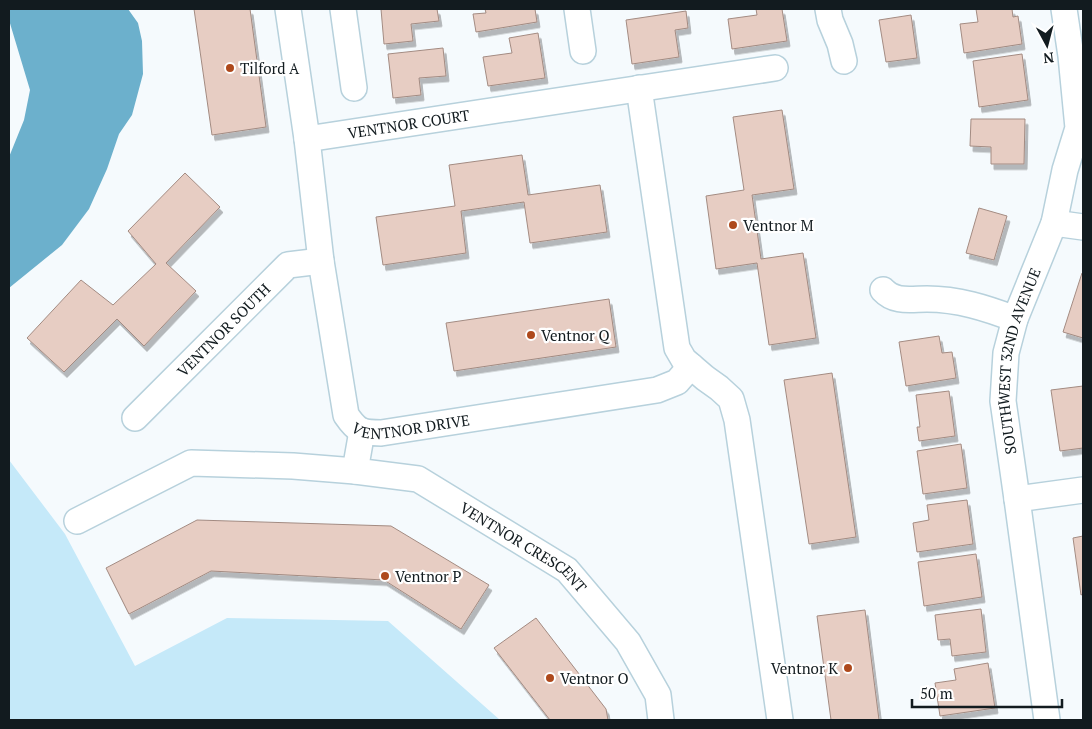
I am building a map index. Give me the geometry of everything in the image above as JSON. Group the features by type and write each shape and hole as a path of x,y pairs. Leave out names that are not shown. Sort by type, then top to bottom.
{"street":[{"path":"288,9 307,139"},
{"path":"343,9 354,88"},
{"path":"577,9 583,51"},
{"path":"828,9 844,61"},
{"name":"SOUTHWEST 32ND AVENUE","path":"1047,720 1003,402 1006,353 1015,319 1054,223 1065,170 1078,128 1064,9"},
{"name":"VENTNOR COURT","path":"307,139 776,68"},
{"path":"639,88 676,348 684,360 731,399 737,420 780,720"},
{"name":"VENTNOR DRIVE","path":"307,139 321,261 346,415 354,426 362,431 366,433 381,433 658,390 677,382 691,366"},
{"path":"1054,223 1083,228"},
{"name":"VENTNOR SOUTH","path":"134,418 288,264 321,261"},
{"path":"883,290 900,300 946,299 988,309 1015,319"},
{"path":"77,522 191,464 293,466 355,471 362,431"},
{"name":"VENTNOR CRESCENT","path":"355,471 418,479 567,570 628,642 658,695 662,720"},
{"path":"1017,499 1083,490"}],"shaded area":[{"path":"9,460 65,534 135,666 227,618 388,621 500,720 9,720"}],"water":[{"path":"9,9 128,9 138,23 142,41 143,74 132,115 119,134 107,169 89,209 62,245 9,288 9,157 24,120 30,90 9,20"}],"building":[{"name":"Tilford A","path":"194,9 250,9 266,127 212,135"},
{"path":"381,9 437,9 439,21 411,24 413,41 384,44"},
{"path":"485,9 535,9 537,22 476,32 473,14 486,13"},
{"path":"756,9 782,9 787,41 732,49 728,19 757,15"},
{"path":"976,9 1012,9 1013,17 1018,16 1022,44 964,53 960,24 978,22"},
{"path":"686,11 688,28 675,30 679,57 632,64 626,20"},
{"path":"911,15 917,58 886,62 879,20"},
{"path":"538,33 545,78 488,86 483,57 512,53 509,38"},
{"path":"443,48 446,76 419,78 421,95 393,98 388,54"},
{"path":"1022,54 1028,100 979,107 973,61"},
{"name":"Ventnor M","path":"782,110 794,189 752,195 761,259 803,253 816,338 769,345 757,263 716,269 706,196 744,190 733,117"},
{"path":"971,119 1025,119 1024,164 991,164 991,147 970,146"},
{"path":"522,155 528,195 600,185 607,232 530,243 524,202 461,211 466,253 383,265 376,217 455,206 449,165"},
{"path":"185,173 220,207 166,263 196,291 144,346 117,319 64,372 27,338 81,280 113,305 156,264 128,231"},
{"path":"979,208 1007,216 994,260 966,253"},
{"path":"1083,273 1083,338 1063,332"},
{"name":"Ventnor Q","path":"609,299 616,347 454,371 446,323"},
{"path":"939,336 942,353 952,352 956,378 906,386 899,342"},
{"path":"832,373 856,537 809,544 784,380"},
{"path":"1083,386 1083,448 1060,451 1051,390"},
{"path":"949,391 955,436 919,441 917,427 920,427 916,395"},
{"path":"961,444 967,488 923,494 917,451"},
{"path":"967,500 973,544 917,552 913,523 929,520 927,505"},
{"name":"Ventnor P","path":"197,520 391,526 489,585 461,629 384,580 211,571 129,614 106,568"},
{"path":"1083,536 1083,594 1081,595 1073,538"},
{"path":"976,554 982,597 924,606 918,562"},
{"path":"981,609 986,652 952,656 950,639 938,640 935,615"},
{"name":"Ventnor K","path":"865,610 879,720 831,720 817,616"},
{"name":"Ventnor O","path":"536,618 606,709 608,720 550,720 494,648"},
{"path":"988,663 995,708 940,716 935,683 956,680 954,669"}],"place":[{"name":"Tilford A","path":"230,68"},
{"name":"Ventnor M","path":"733,225"},
{"name":"Ventnor Q","path":"531,335"},
{"name":"Ventnor P","path":"385,576"},
{"name":"Ventnor K","path":"848,668"},
{"name":"Ventnor O","path":"550,678"}]}
